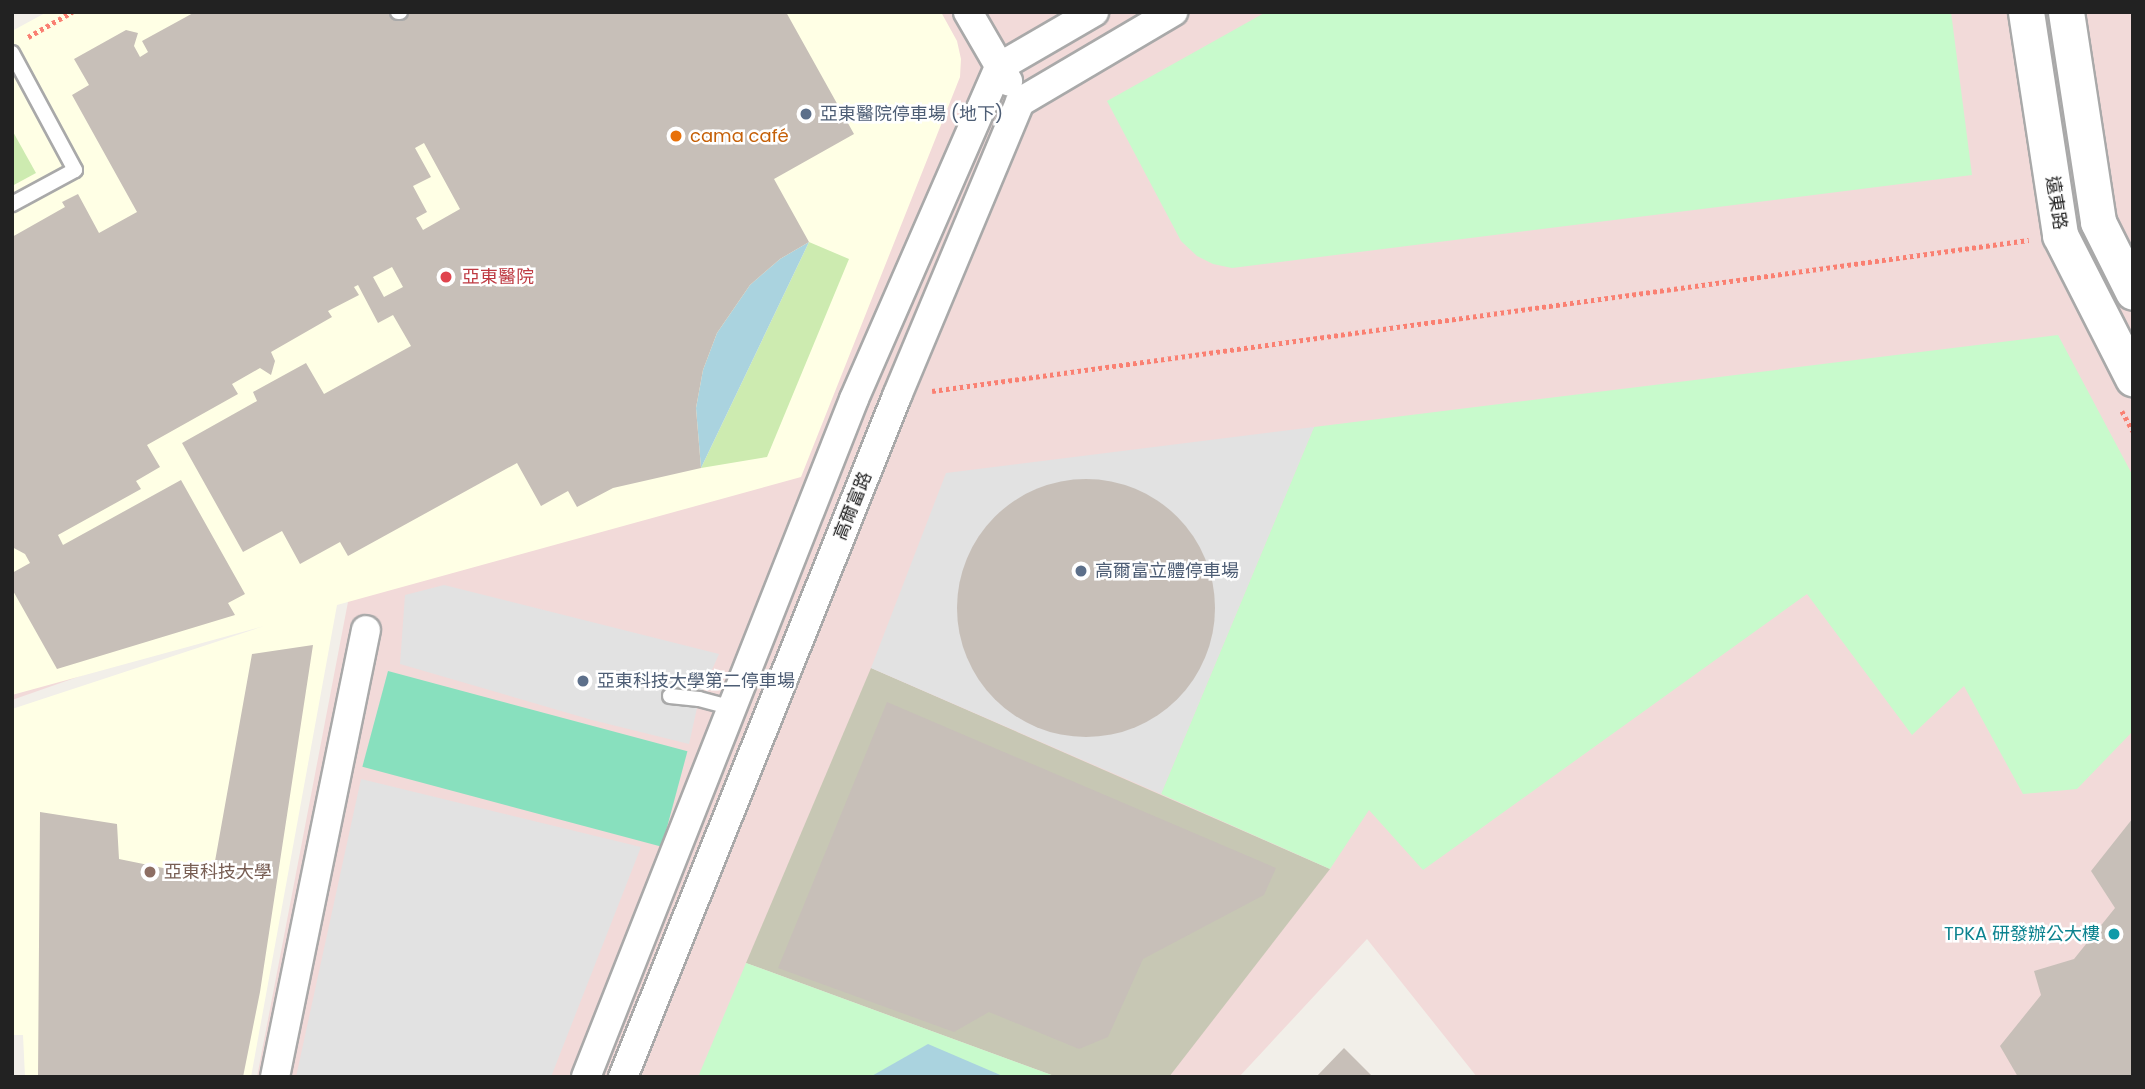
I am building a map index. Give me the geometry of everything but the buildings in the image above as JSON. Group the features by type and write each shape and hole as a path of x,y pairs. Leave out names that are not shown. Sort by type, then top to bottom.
{"street":[{"path":"968,12 1020,102 1173,12"},
{"path":"586,1077 854,399 999,66 1094,12"},
{"name":"遠東路","path":"2026,12 2060,236 2133,378"},
{"path":"2066,12 2098,222 2133,292"},
{"name":"高爾富路","path":"623,1077 897,396 1020,102"},
{"path":"275,1077 366,630"}],"lane":[{"path":"12,53 75,170 12,204"},
{"path":"670,696 699,699 733,708"}],"path":[{"path":"24,39 72,12"},
{"path":"897,396 2060,236"}],"shaded area":[{"name":"亞東醫院","path":"47,12 941,12 957,41 961,59 960,77 801,477 337,605 251,1077 25,1077 23,1035 12,1035 12,709 264,626 12,695 12,31"},
{"path":"83,12 2133,12 2133,1077 1477,1077 1367,939 1239,1077 257,1077 352,581 12,700 12,52"},
{"name":"高爾富立體停車場","path":"1314,427 1161,794 871,668 946,473"},
{"name":"亞東科技大學第二停車場","path":"444,585 719,654 699,699 689,744 592,720 400,664 405,595"},
{"path":"871,668 1330,869 1169,1077 1057,1077 746,963"},
{"path":"361,779 641,847 551,1077 296,1077"}],"green space":[{"path":"1266,12 1951,12 1972,175 1232,268 1213,264 1197,256 1181,241 1107,101"},
{"path":"12,130 36,173 12,186"},
{"path":"809,242 849,259 767,457 701,468"},
{"path":"2058,335 2133,476 2133,731 2077,789 2023,794 1964,686 1912,735 1807,594 1423,870 1369,810 1330,869 1161,794 1314,427"},
{"path":"388,671 687,751 662,847 362,767"},
{"path":"746,963 1057,1077 698,1077"}],"water":[{"path":"809,242 701,468 696,408 703,370 717,333 750,285 780,259"},
{"path":"928,1044 1005,1077 870,1077"}],"place":[{"name":"亞東醫院停車場 (地下)","path":"806,114"},
{"name":"cama café","path":"676,136"},
{"name":"亞東醫院","path":"446,277"},
{"name":"高爾富立體停車場","path":"1081,571"},
{"name":"亞東科技大學第二停車場","path":"583,681"},
{"name":"亞東科技大學","path":"150,872"},
{"name":"TPKA 研發辦公大樓","path":"2114,934"}]}
